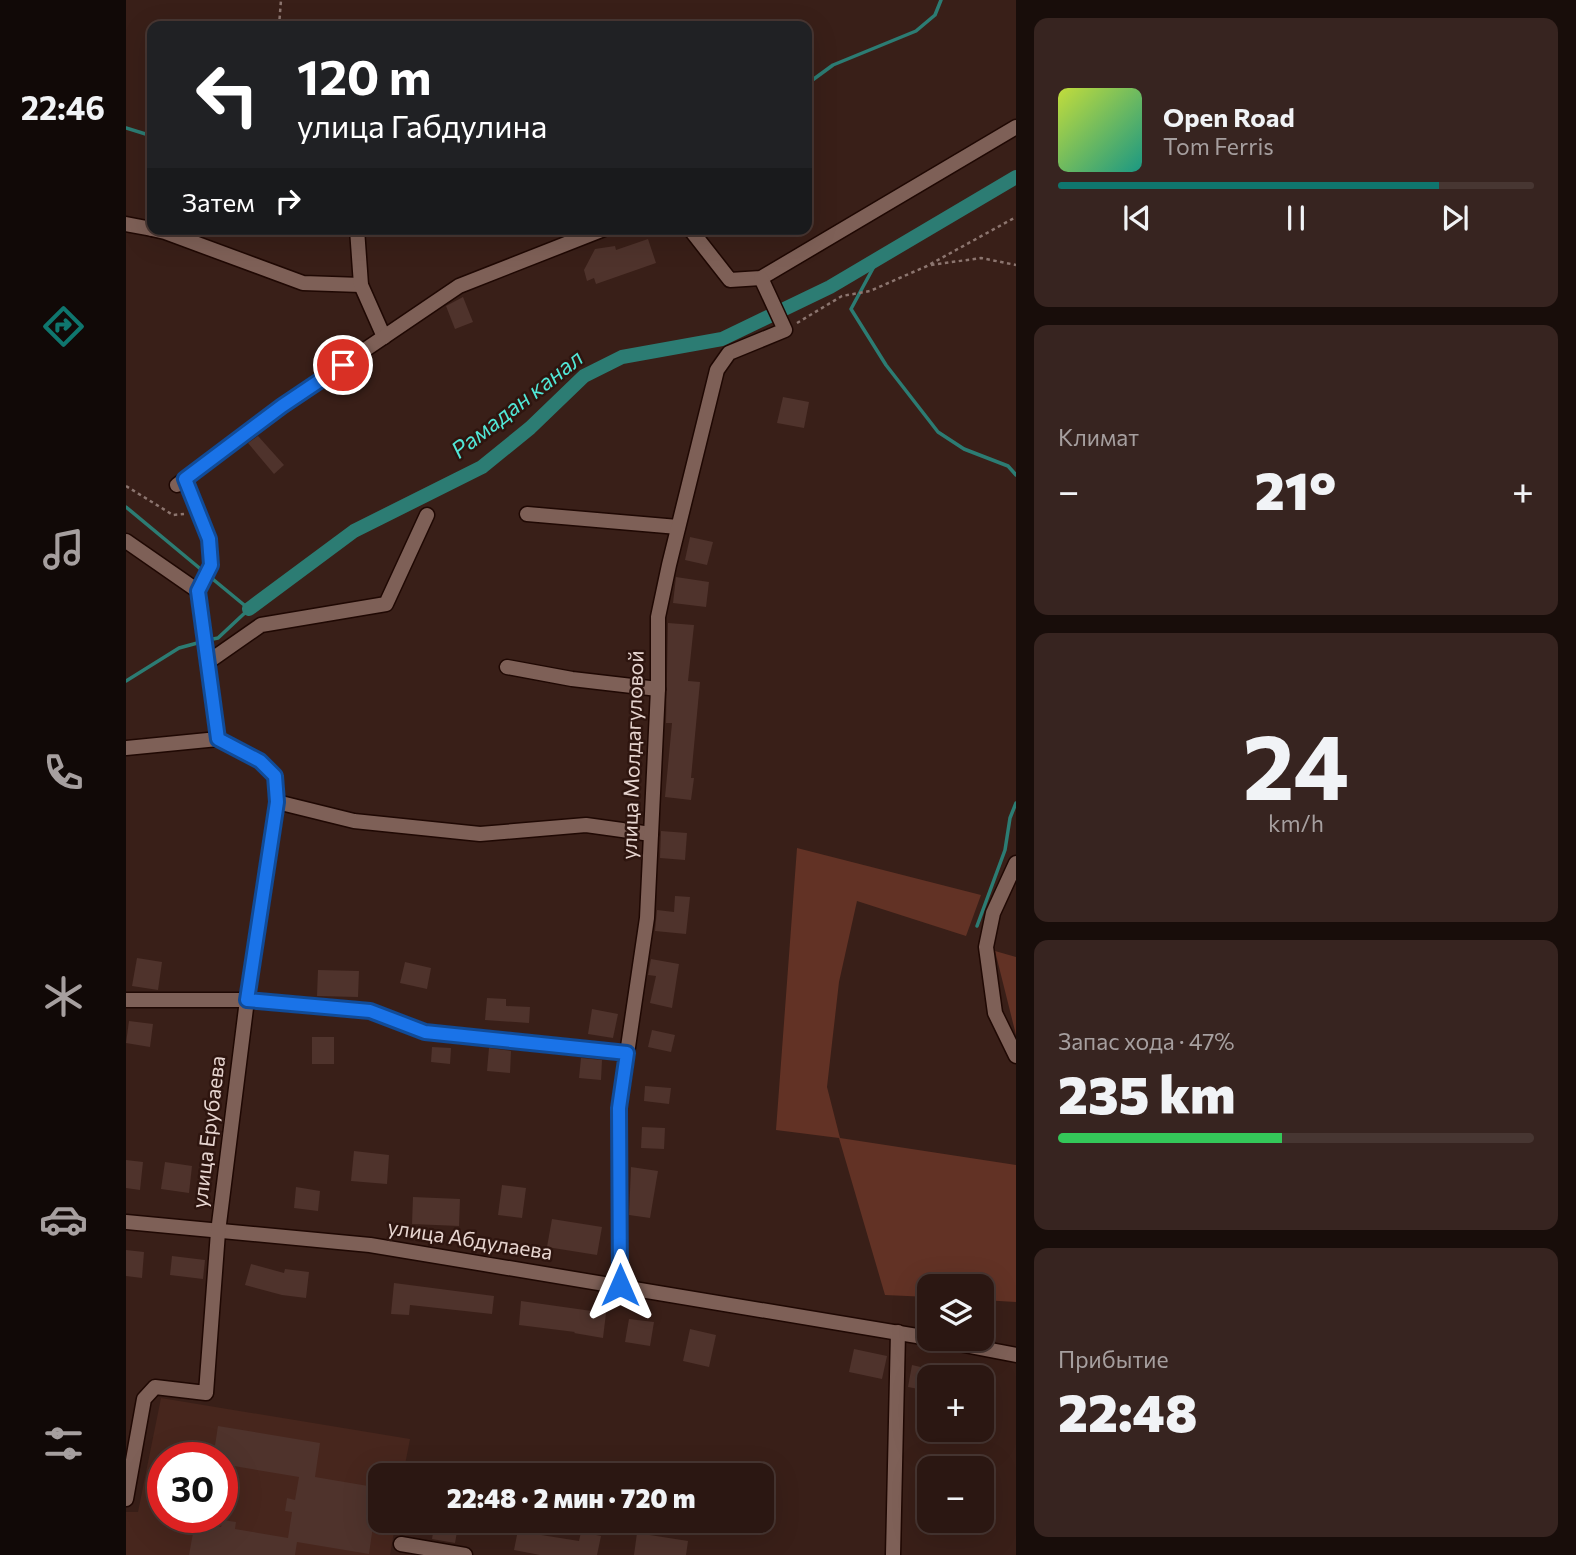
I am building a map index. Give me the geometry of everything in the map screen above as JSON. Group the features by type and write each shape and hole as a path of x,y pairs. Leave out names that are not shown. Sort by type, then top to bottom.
{"street":[{"path":"695,235 730,280 761,278 1016,127"},
{"path":"126,225 147,228"},
{"path":"173,235 303,283 361,285"},
{"path":"357,235 361,285 384,337"},
{"path":"126,748 218,739 198,591 211,565 209,539 199,513 181,482 282,406 459,286 589,235"},
{"path":"761,278 785,330"},
{"name":"улица Молдагуловой","path":"620,1285 619,1108 647,918 658,689 658,617 717,370 729,353 785,330"},
{"path":"527,514 678,527"},
{"path":"208,662 261,625 386,604 428,515"},
{"path":"126,541 198,591"},
{"path":"507,667 572,679 658,689"},
{"name":"улица Ерубаева","path":"126,1499 144,1399 155,1387 206,1393 218,1232 247,1000 277,802 275,776 260,761 218,739"},
{"path":"277,802 354,821 480,834 586,825 651,834"},
{"path":"1016,863 993,912 986,947 995,1013 1016,1056"},
{"path":"126,1000 247,1000 370,1011 425,1032 627,1053"},
{"name":"улица Абдулаева","path":"126,1222 370,1245 917,1335"},
{"path":"893,1555 898,1332"},
{"name":"улица Абдулаева","path":"994,1351 1016,1355"},
{"path":"401,1544 465,1555"}],"path":[{"path":"279,21 281,0"},
{"path":"785,330 842,296 870,291 927,266 1016,217"},
{"path":"927,266 981,258 1016,265"},
{"path":"126,486 173,515 199,513"}],"shaded area":[{"path":"797,848 981,895 966,936 857,901 839,982 827,1087 840,1138 1016,1165 1016,1302 994,1301 994,1274 917,1274 917,1296 885,1295 839,1138 776,1130"},
{"path":"995,951 1016,957 1016,1035"},
{"path":"161,1398 410,1439 405,1463 368,1463 368,1533 394,1533 390,1555 126,1555 126,1512 138,1512 147,1467 147,1533 238,1533 238,1442 152,1442"}],"building":[{"path":"648,239 656,263 596,284 594,278 587,281 584,270 595,249 615,246 616,250"},
{"path":"463,297 473,322 455,329 446,306"},
{"path":"783,397 809,402 804,428 777,423"},
{"path":"258,436 284,465 274,474 248,443"},
{"path":"690,537 713,542 707,565 685,560"},
{"path":"676,577 709,582 706,607 673,603"},
{"path":"668,623 694,625 688,681 700,682 691,800 665,797 672,723 666,723"},
{"path":"661,831 687,833 685,860 660,858"},
{"path":"675,896 690,897 686,934 655,931 657,910 674,912"},
{"path":"137,958 162,962 158,990 132,986"},
{"path":"651,959 679,964 672,1008 650,1003 656,976 648,975"},
{"path":"405,962 431,968 427,989 400,983"},
{"path":"318,970 359,971 358,997 317,996"},
{"path":"487,998 506,999 506,1006 530,1007 529,1023 485,1020"},
{"path":"592,1009 618,1014 613,1038 588,1034"},
{"path":"129,1021 153,1024 150,1047 126,1043"},
{"path":"652,1030 675,1035 671,1052 648,1047"},
{"path":"312,1037 334,1037 334,1064 312,1064"},
{"path":"432,1047 451,1048 450,1064 431,1062"},
{"path":"489,1048 511,1051 510,1073 487,1071"},
{"path":"581,1058 602,1060 601,1080 579,1078"},
{"path":"645,1086 671,1088 669,1104 644,1101"},
{"path":"642,1127 665,1128 664,1149 641,1148"},
{"path":"354,1151 389,1155 387,1184 351,1181"},
{"path":"126,1160 143,1162 140,1190 126,1188"},
{"path":"165,1162 192,1166 189,1193 161,1189"},
{"path":"631,1167 658,1171 650,1218 629,1215"},
{"path":"502,1185 526,1188 522,1218 498,1215"},
{"path":"296,1187 320,1191 318,1211 294,1208"},
{"path":"413,1197 460,1199 459,1226 412,1224"},
{"path":"552,1219 602,1227 597,1255 547,1247"},
{"path":"126,1250 144,1252 142,1278 126,1276"},
{"path":"172,1256 205,1260 203,1279 170,1275"},
{"path":"251,1264 284,1273 285,1269 309,1272 306,1298 245,1285"},
{"path":"394,1283 494,1296 492,1314 410,1305 409,1315 391,1314"},
{"path":"521,1301 606,1313 603,1338 519,1325"},
{"path":"629,1319 654,1322 650,1346 625,1342"},
{"path":"690,1329 716,1335 709,1367 683,1361"},
{"path":"854,1349 887,1356 882,1379 849,1372"},
{"path":"912,1365 917,1366 917,1389 908,1387"},
{"path":"218,1426 320,1443 315,1477 368,1486 368,1533 372,1533 369,1554 297,1542 295,1555 189,1555 193,1533 238,1533 238,1530 288,1538 292,1512 285,1511 287,1498 295,1500 299,1477 238,1467 238,1442 216,1442"},
{"path":"433,1533 457,1533 455,1543 432,1539"},
{"path":"517,1533 535,1533 579,1541 581,1533 601,1536 597,1555 540,1555 514,1550"},
{"path":"637,1533 688,1541 686,1555 634,1555"}],"waterway":[{"path":"812,80 833,65 916,31 935,15 941,0"},
{"path":"126,128 147,134"},
{"name":"Рамадан канал","path":"249,609 354,531 482,467 530,428 584,376 622,357 722,339 830,287 1016,177"},
{"path":"878,259 851,309 886,365 938,432 964,449 1008,466 1016,475"},
{"path":"126,507 203,571"},
{"name":"Рамадан канал","path":"208,640 218,638 249,609 209,576"},
{"path":"126,681 179,648 201,642"},
{"path":"977,926 1005,850 1010,818 1016,803"}],"route":[{"path":"343,365 282,406 185,479 209,539 211,565 198,591 218,739 260,761 275,776 277,802 247,1000 370,1011 425,1032 627,1053 619,1108 620,1285"}]}
